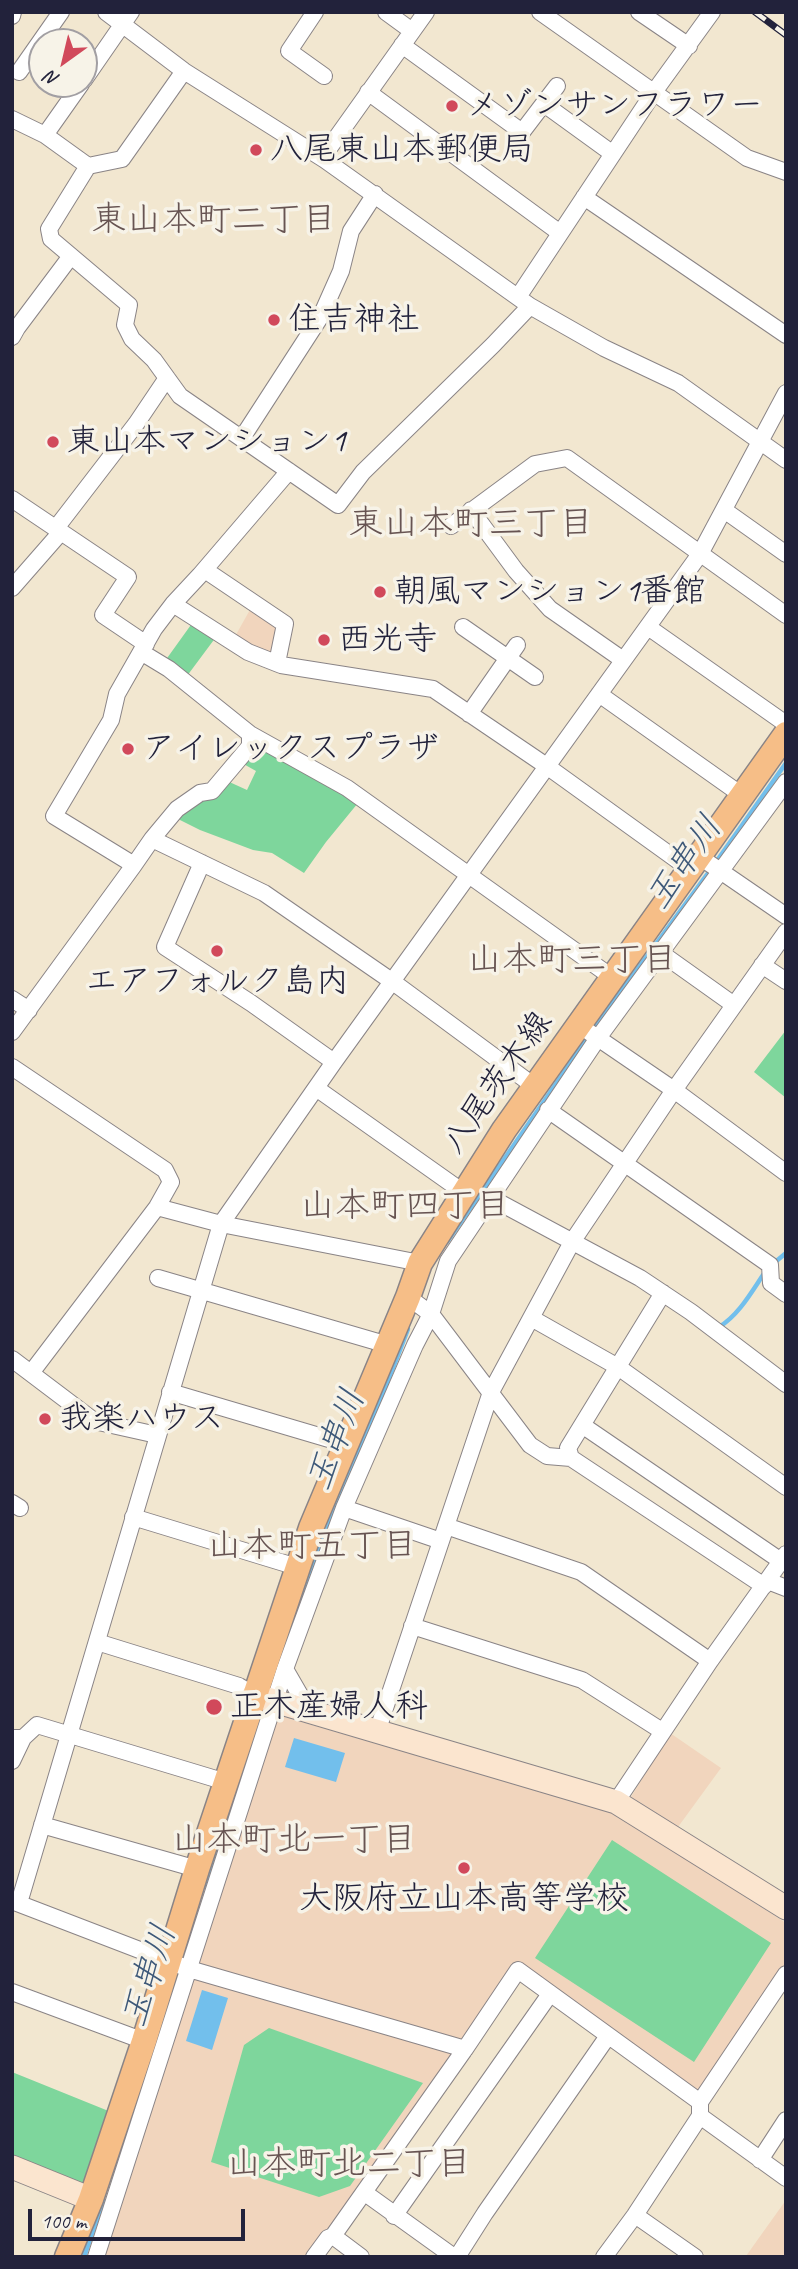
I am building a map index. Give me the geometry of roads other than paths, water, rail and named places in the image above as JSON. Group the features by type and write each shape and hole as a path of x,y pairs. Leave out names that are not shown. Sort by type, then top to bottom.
{"main road":[{"name":"八尾茨木線","path":"68,2257 91,2199 144,2041 179,1965 197,1869 226,1782 263,1699 297,1567 420,1263 463,1192 534,1086 589,1032 612,978 708,866 743,796 786,734"}],"street":[{"path":"19,72 61,12"},
{"path":"106,12 127,18 184,71 322,158 524,301 604,348 678,383 786,460"},
{"path":"315,12 289,51 324,76"},
{"path":"386,12 412,31"},
{"path":"322,158 426,12"},
{"path":"540,12 747,158 786,173"},
{"path":"639,12 688,46"},
{"path":"184,71 122,159 88,166 49,229 51,239 129,305 125,325 132,339 154,360 180,396 338,505 363,472 493,345 524,301 560,233 654,92 712,12"},
{"path":"98,60 127,18"},
{"path":"402,45 522,132 557,86"},
{"path":"368,92 560,233"},
{"path":"45,135 71,98"},
{"path":"544,104 613,154"},
{"path":"12,119 45,135 88,166"},
{"path":"242,438 321,316 341,271 351,232 375,194"},
{"path":"584,197 786,335"},
{"path":"12,337 71,256"},
{"path":"12,588 58,530 167,378"},
{"path":"465,2049 179,1965 15,1902 42,1825 221,1224 334,1062 701,554 786,393"},
{"path":"451,526 535,464 567,458 786,614"},
{"path":"134,865 54,816 111,720 117,694 173,604 289,471"},
{"path":"12,499 128,577 103,615 250,734 347,788 612,978"},
{"path":"471,510 516,571 550,609 623,660"},
{"path":"724,510 786,554"},
{"path":"205,570 285,624 277,663"},
{"path":"173,604 248,652 277,663 433,689 548,766 786,916"},
{"path":"648,626 786,724"},
{"path":"463,627 512,651 535,677"},
{"path":"469,714 512,651"},
{"path":"599,694 743,796"},
{"path":"12,1032 152,838 177,809 200,793 212,791 250,746 250,734"},
{"path":"96,2257 179,1965 263,1699 285,1669 344,1508 431,1314 448,1261 548,1110 589,1032 661,953 708,866 784,787"},
{"path":"152,838 264,893 393,982 534,1086"},
{"path":"202,863 165,947 334,1062"},
{"path":"377,1732 491,1392 533,1319 572,1242 674,1090 786,932"},
{"path":"661,953 734,1005"},
{"path":"762,965 786,981"},
{"path":"12,999 29,1010"},
{"path":"589,1032 674,1090 786,1173"},
{"path":"12,1067 165,1170 171,1182 157,1207 19,1368 94,1421 157,1435"},
{"path":"316,1088 463,1192"},
{"path":"548,1110 771,1265 771,1283 786,1293"},
{"path":"491,1198 640,1278 691,1312 786,1384"},
{"path":"157,1207 221,1224 420,1263"},
{"path":"158,1278 388,1345"},
{"path":"571,1458 568,1448 663,1293"},
{"path":"408,1297 431,1314 530,1445 547,1456 571,1458 766,1583 786,1588"},
{"path":"533,1319 618,1367 786,1486"},
{"path":"170,1392 346,1444"},
{"path":"582,1425 783,1558 662,1731 617,1802"},
{"path":"344,1508 581,1572 710,1661"},
{"path":"133,1517 297,1567"},
{"path":"412,1626 582,1680 662,1731"},
{"path":"97,1642 239,1686 263,1699 617,1802 786,1908"},
{"path":"285,1669 312,1714"},
{"path":"12,1761 18,1738 37,1725 226,1782"},
{"path":"42,1825 197,1869"},
{"path":"314,2257 365,2193 517,1970 608,2036 760,2160 786,2178"},
{"path":"604,2257 635,2215 786,1974"},
{"path":"12,1992 144,2041"},
{"path":"394,2216 550,1994"},
{"path":"365,2193 394,2216 456,2257 608,2036"},
{"path":"760,2160 786,2120"},
{"path":"12,2167 91,2199"},
{"path":"635,2215 695,2257"},
{"path":"333,2236 361,2257"}],"water":[{"path":"294,1738 345,1753 336,1782 285,1767"},
{"path":"202,1990 228,1998 212,2050 186,2041"}],"waterway":[{"name":"玉串川","path":"716,862 786,763"},
{"name":"玉串川","path":"447,1242 598,1023 711,869"},
{"path":"774,1263 786,1253"},
{"path":"719,1327 739,1309 765,1272"},
{"name":"玉串川","path":"301,1597 408,1329"},
{"name":"玉串川","path":"204,1886 265,1705"},
{"name":"玉串川","path":"84,2257 103,2201"}],"railway":[{"path":"755,12 786,35"}],"place":[{"name":"メゾンサンフラワー","path":"452,106"},
{"name":"八尾東山本郵便局","path":"256,150"},
{"name":"住吉神社","path":"274,320"},
{"name":"東山本マンション1","path":"53,442"},
{"name":"朝風マンション1番館","path":"380,592"},
{"name":"西光寺","path":"324,640"},
{"name":"アイレックスプラザ","path":"128,749"},
{"name":"エアフォルク島内","path":"217,951"},
{"name":"我楽ハウス","path":"45,1419"},
{"name":"正木産婦人科","path":"214,1707"},
{"name":"大阪府立山本高等学校","path":"464,1868"}],"district":[{"name":"東山本町二丁目","path":"214,221"},
{"name":"東山本町三丁目","path":"471,525"},
{"name":"山本町三丁目","path":"572,961"},
{"name":"山本町四丁目","path":"405,1207"},
{"name":"山本町五丁目","path":"312,1547"},
{"name":"山本町北一丁目","path":"294,1841"},
{"name":"山本町北二丁目","path":"349,2165"}]}
